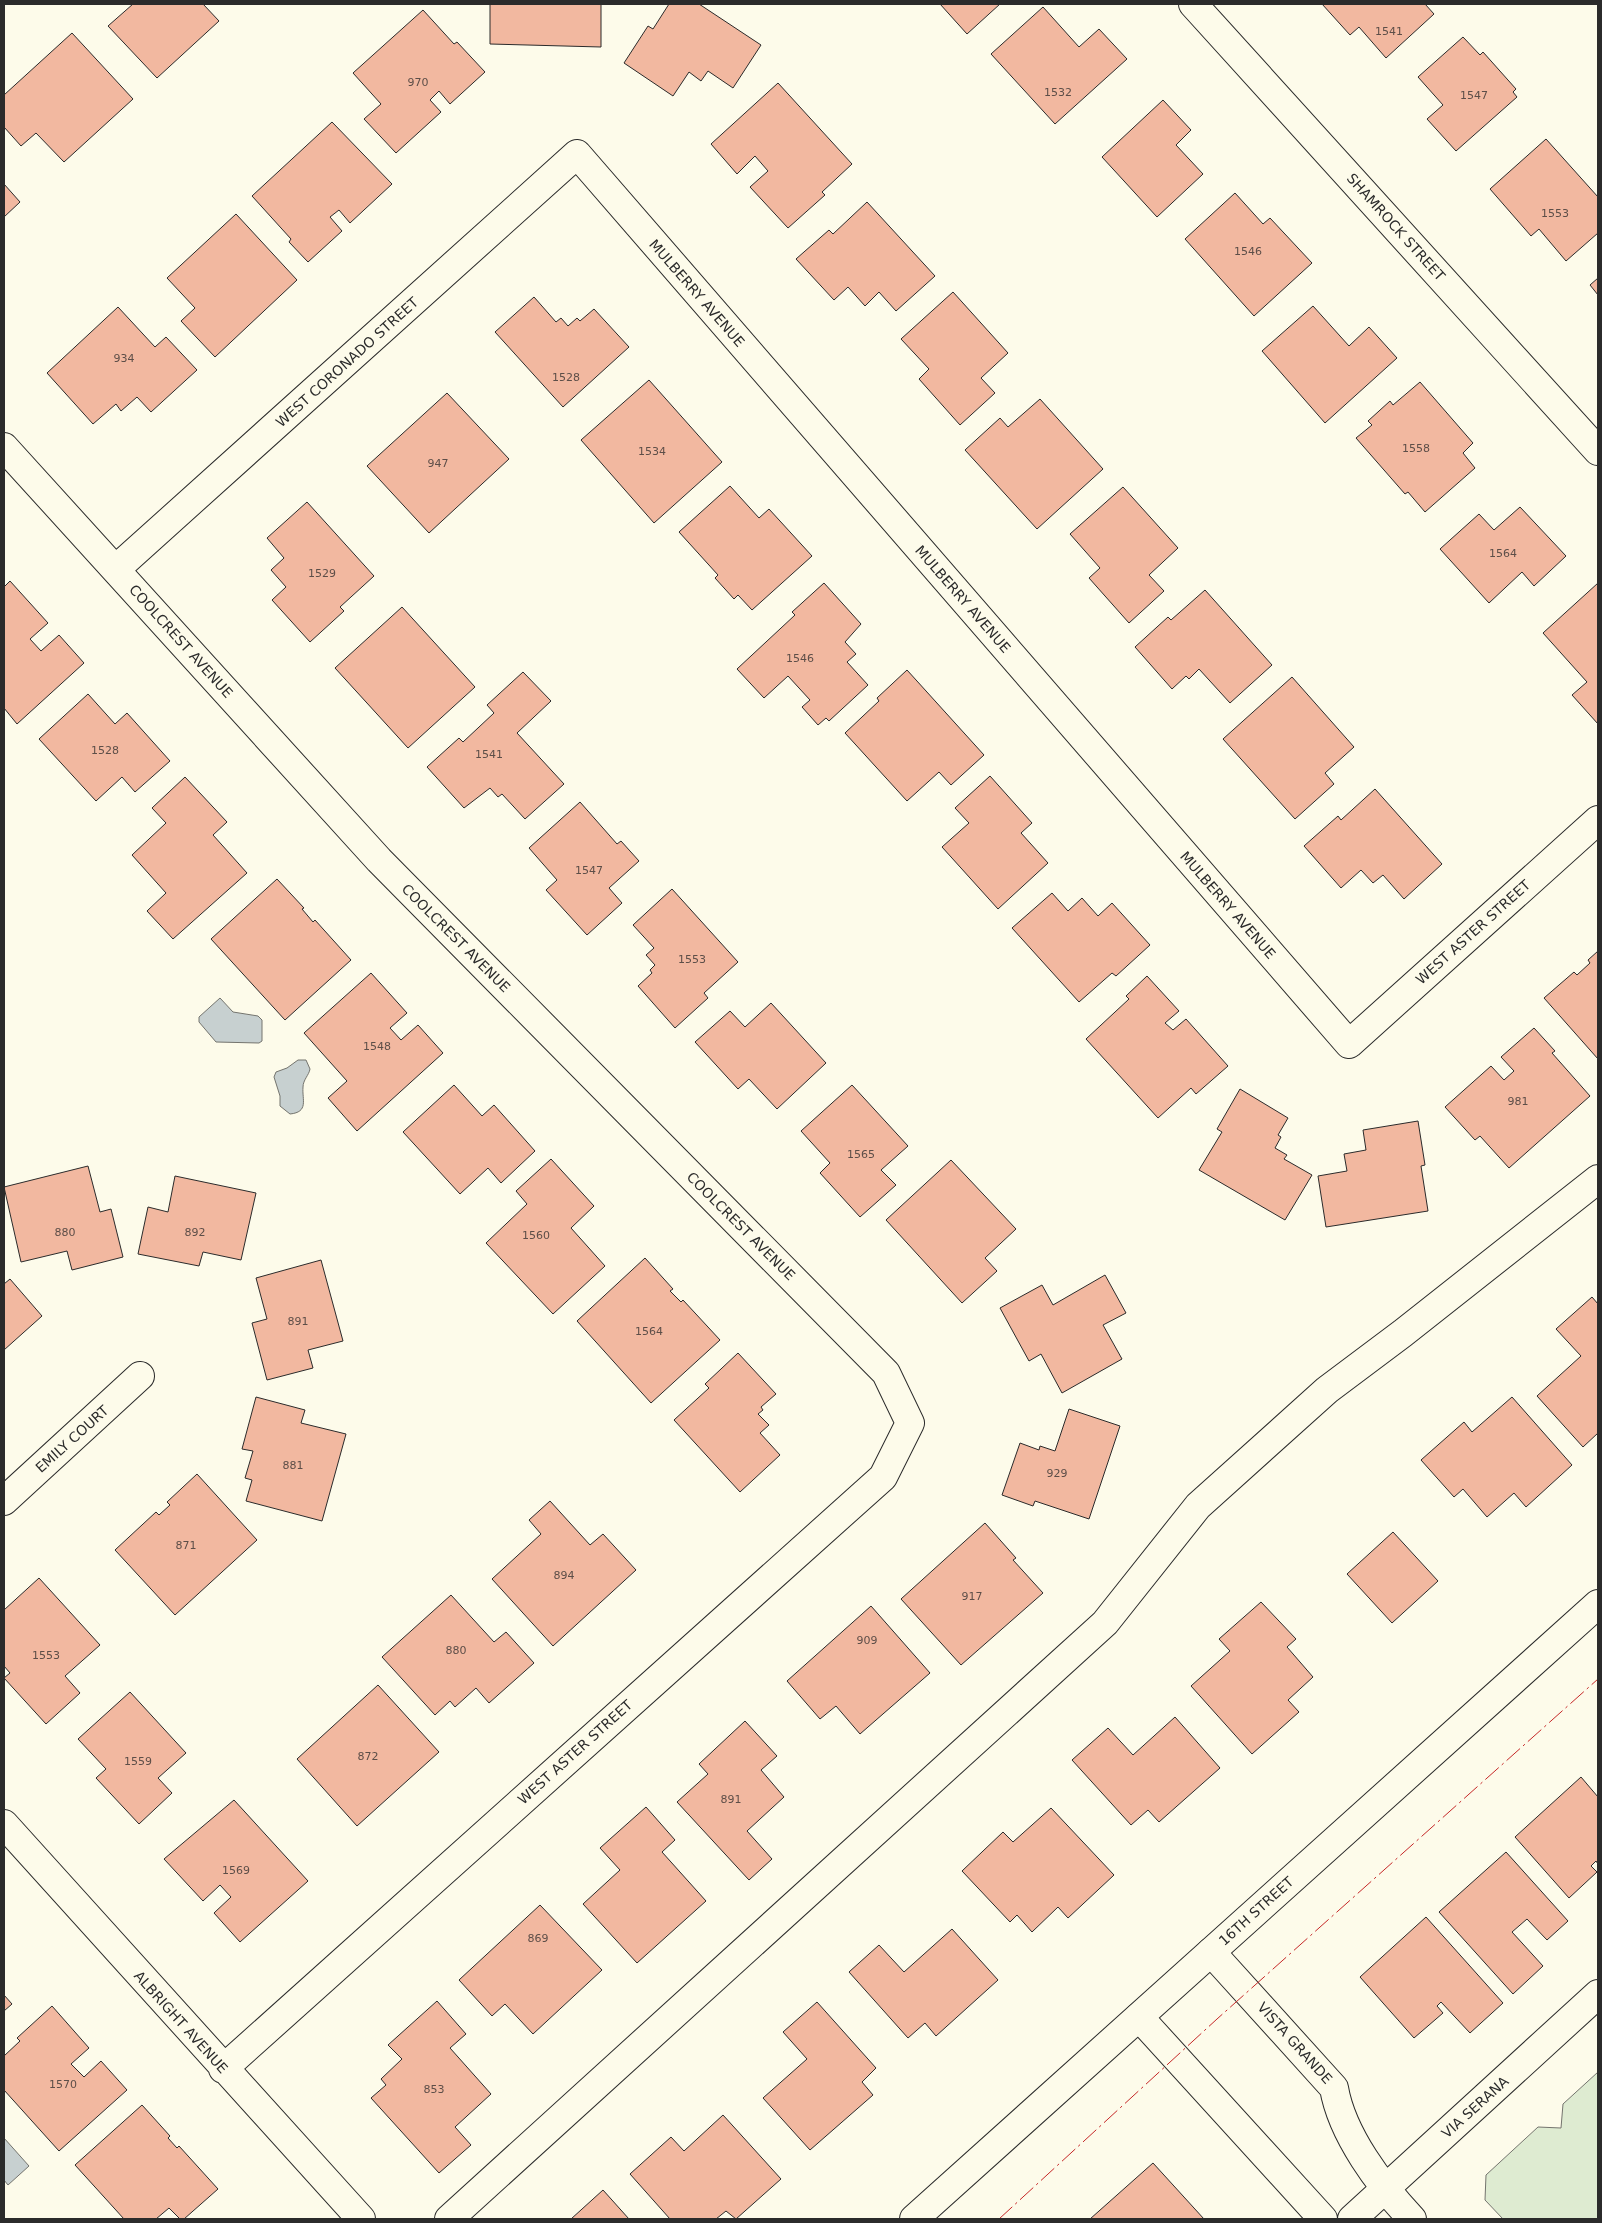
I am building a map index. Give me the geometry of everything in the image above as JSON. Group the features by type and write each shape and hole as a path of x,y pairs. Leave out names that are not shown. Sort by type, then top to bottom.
{"street":[{"name":"SHAMROCK STREET","path":"1193,4 1598,451"},
{"name":"WEST CORONADO STREET","path":"116,569 577,154"},
{"name":"MULBERRY AVENUE","path":"577,154 1348,1044"},
{"name":"COOLCREST AVENUE","path":"4,448 379,860 886,1373 910,1423"},
{"name":"WEST ASTER STREET","path":"1348,1044 1598,820"},
{"path":"448,2219 1105,1623 1198,1506 1312,1403 1598,1179"},
{"name":"EMILY COURT","path":"4,1501 140,1376"},
{"name":"WEST ASTER STREET","path":"223,2069 883,1477 910,1423"},
{"name":"16TH STREET","path":"914,2219 1598,1604"},
{"name":"ALBRIGHT AVENUE","path":"4,1824 360,2219"},
{"name":"VISTA GRANDE","path":"1211,1952 1334,2088 1338,2106 1384,2189 1412,2219"},
{"name":"VIA SERANA","path":"1352,2219 1598,1994"},
{"path":"1139,2017 1323,2219"}],"green space":[{"path":"1598,2072 1598,2219 1503,2219 1485,2200 1486,2175 1538,2127 1561,2128 1563,2104"}],"shaded area":[{"path":"220,998 233,1012 258,1016 262,1020 262,1041 259,1043 216,1042 199,1022 199,1017"},
{"path":"298,1060 306,1060 310,1069 303,1084 302,1108 296,1113 290,1114 280,1106 280,1096 274,1077 276,1072 287,1068"},
{"path":"4,2138 29,2166 8,2185 4,2180"}],"building":[{"path":"133,4 203,4 219,21 157,78 108,26"},
{"path":"490,4 601,4 601,47 490,44"},
{"path":"669,4 699,4 761,45 733,88 708,71 701,81 689,72 673,96 624,63 648,26 653,29"},
{"path":"940,4 1000,4 967,34"},
{"path":"1322,4 1425,4 1434,14 1386,58 1359,27 1350,35"},
{"path":"1043,7 1079,47 1099,29 1127,59 1055,124 991,54"},
{"path":"423,10 454,44 457,42 485,72 450,104 439,91 430,100 441,112 396,153 364,119 381,104 353,73"},
{"path":"72,33 133,99 64,162 36,133 21,146 4,127 4,95"},
{"path":"1463,37 1480,55 1483,52 1516,89 1513,92 1517,97 1456,151 1427,119 1443,105 1418,77"},
{"path":"778,83 852,164 822,192 825,195 788,228 750,187 768,171 755,156 737,174 711,144"},
{"path":"1163,100 1191,130 1176,145 1203,174 1157,217 1102,157"},
{"path":"332,122 392,184 350,223 339,210 330,217 342,231 308,262 289,242 291,239 252,196"},
{"path":"1546,139 1598,197 1598,233 1566,261 1539,229 1531,236 1490,189"},
{"path":"4,184 20,202 4,217"},
{"path":"1235,193 1263,224 1270,218 1312,263 1254,316 1185,239"},
{"path":"867,202 935,276 896,311 879,292 865,306 848,287 834,300 796,259 829,230 833,234"},
{"path":"236,214 297,280 215,357 181,321 195,308 167,278"},
{"path":"1598,278 1598,295 1590,285"},
{"path":"953,292 1008,353 981,378 995,393 960,425 919,379 929,369 901,339"},
{"path":"534,297 556,322 561,318 568,326 577,318 580,321 594,309 629,347 563,407 495,332"},
{"path":"1313,306 1349,346 1369,327 1397,358 1325,423 1262,351"},
{"path":"118,307 155,347 166,337 197,370 151,412 137,397 121,411 116,404 93,424 47,373"},
{"path":"649,380 722,462 654,523 581,440"},
{"path":"1420,382 1473,443 1463,453 1475,468 1425,512 1408,492 1405,494 1356,438 1372,425 1368,421 1390,401 1393,405"},
{"path":"447,393 509,459 429,533 367,466"},
{"path":"1040,399 1103,469 1037,529 965,450 1000,418 1008,427"},
{"path":"730,486 759,518 769,509 812,556 752,610 738,595 734,599 715,578 718,575 679,532"},
{"path":"1123,487 1178,548 1149,575 1164,591 1129,623 1089,578 1100,568 1070,534"},
{"path":"307,502 374,576 340,607 344,611 310,642 272,600 286,587 271,570 284,558 267,538"},
{"path":"1520,507 1566,556 1534,586 1522,572 1489,603 1440,549 1479,514 1494,530"},
{"path":"10,581 48,623 30,639 41,651 59,635 84,663 17,724 4,708 4,587"},
{"path":"824,583 861,624 845,642 856,654 847,662 868,685 829,721 826,718 818,725 802,707 810,700 788,676 764,698 737,669 795,615 792,612"},
{"path":"1598,583 1598,724 1572,695 1587,682 1543,633"},
{"path":"1205,590 1272,665 1230,703 1199,669 1189,679 1186,676 1172,689 1135,647 1168,617 1171,620"},
{"path":"402,607 475,687 408,748 335,668"},
{"path":"907,670 984,755 951,785 939,772 907,801 845,733 879,701 877,698"},
{"path":"523,672 551,701 517,733 564,784 525,819 502,794 498,797 490,788 464,808 427,767 459,738 463,742 494,713 487,705"},
{"path":"1292,677 1354,747 1325,773 1334,784 1295,819 1223,739"},
{"path":"88,694 115,724 127,713 170,761 135,792 122,777 96,801 39,739"},
{"path":"990,776 1032,823 1021,833 1048,863 998,909 942,847 969,823 955,808"},
{"path":"185,777 227,822 213,835 247,873 173,939 147,911 166,893 132,855 166,823 152,808"},
{"path":"1375,789 1442,864 1404,899 1383,875 1373,883 1361,870 1341,888 1304,846 1338,816 1341,820"},
{"path":"580,802 617,844 621,841 639,861 609,888 622,903 587,935 546,890 557,880 529,848"},
{"path":"277,879 304,908 302,909 313,922 315,920 351,960 285,1020 211,939"},
{"path":"672,889 738,962 704,993 708,998 675,1028 638,986 652,973 650,970 655,965 646,955 654,948 633,925"},
{"path":"1052,893 1068,911 1082,898 1098,916 1112,903 1150,945 1116,976 1112,973 1079,1002 1012,928"},
{"path":"1598,951 1598,1059 1544,998 1574,972 1577,975 1590,963 1588,960"},
{"path":"371,973 407,1013 390,1028 401,1040 418,1025 443,1053 357,1131 328,1098 347,1081 304,1033"},
{"path":"1147,976 1179,1011 1165,1023 1173,1030 1186,1019 1228,1066 1196,1094 1191,1088 1158,1118 1086,1039 1129,999 1126,996"},
{"path":"771,1003 826,1063 777,1109 749,1079 738,1089 695,1042 730,1011 745,1027"},
{"path":"1534,1028 1555,1051 1552,1053 1590,1096 1509,1168 1480,1136 1475,1140 1445,1107 1491,1066 1504,1080 1514,1071 1501,1057"},
{"path":"454,1085 482,1116 494,1105 535,1151 501,1183 488,1168 460,1194 403,1132"},
{"path":"852,1085 908,1146 881,1170 896,1185 860,1217 820,1173 830,1163 801,1131"},
{"path":"1240,1089 1288,1118 1278,1135 1281,1137 1275,1148 1287,1155 1284,1159 1312,1175 1285,1220 1199,1170 1222,1132 1217,1129"},
{"path":"1418,1121 1425,1165 1421,1166 1428,1211 1326,1227 1318,1176 1347,1171 1344,1154 1366,1150 1363,1130"},
{"path":"551,1159 594,1206 571,1228 605,1266 553,1314 486,1243 527,1204 516,1191"},
{"path":"951,1160 1016,1229 985,1258 997,1271 962,1303 886,1220"},
{"path":"88,1166 100,1212 111,1209 123,1257 72,1270 67,1251 21,1262 4,1187"},
{"path":"175,1176 256,1193 241,1260 203,1252 199,1266 138,1254 148,1207 168,1212"},
{"path":"645,1258 673,1289 670,1291 681,1302 683,1300 720,1340 651,1403 577,1321"},
{"path":"321,1260 343,1341 308,1350 313,1368 267,1380 252,1323 267,1319 256,1278"},
{"path":"1105,1275 1126,1313 1103,1325 1122,1359 1062,1393 1041,1354 1029,1361 1000,1308 1042,1285 1053,1305"},
{"path":"10,1279 42,1316 4,1350 4,1284"},
{"path":"1592,1297 1598,1304 1598,1433 1583,1447 1537,1396 1581,1356 1556,1329"},
{"path":"738,1353 776,1394 761,1407 763,1410 758,1414 769,1425 760,1433 780,1455 740,1492 674,1420 709,1388 705,1384"},
{"path":"256,1397 305,1410 301,1423 346,1434 322,1521 246,1501 252,1480 245,1478 253,1451 242,1449"},
{"path":"1512,1397 1572,1465 1526,1507 1514,1493 1487,1517 1463,1489 1454,1497 1421,1460 1464,1422 1472,1432"},
{"path":"1069,1409 1120,1426 1089,1519 1035,1501 1033,1506 1002,1495 1020,1443 1039,1450 1040,1446 1055,1451"},
{"path":"197,1474 257,1540 175,1615 115,1550 156,1512 159,1515 170,1505 167,1502"},
{"path":"550,1501 590,1545 603,1534 636,1570 553,1646 492,1579 541,1534 529,1520"},
{"path":"985,1523 1016,1558 1013,1560 1043,1593 961,1665 901,1599"},
{"path":"1393,1532 1438,1581 1392,1623 1347,1574"},
{"path":"39,1578 100,1645 65,1676 80,1693 46,1724 4,1678 10,1673 4,1666 4,1610"},
{"path":"451,1595 494,1642 506,1632 534,1663 489,1703 476,1688 455,1707 450,1701 435,1715 382,1657"},
{"path":"1261,1602 1296,1639 1287,1647 1313,1677 1288,1700 1299,1712 1252,1754 1191,1686 1230,1651 1219,1639"},
{"path":"871,1606 930,1673 860,1734 836,1706 820,1719 787,1681"},
{"path":"378,1685 439,1752 357,1826 297,1759"},
{"path":"130,1692 186,1753 158,1778 172,1793 139,1824 96,1778 106,1769 78,1739"},
{"path":"1175,1717 1220,1768 1159,1822 1148,1810 1131,1825 1072,1760 1108,1728 1133,1755"},
{"path":"745,1721 777,1756 761,1770 784,1797 747,1831 772,1859 749,1880 677,1802 708,1774 699,1764"},
{"path":"1581,1777 1598,1797 1598,1864 1596,1861 1591,1866 1597,1872 1569,1898 1515,1837"},
{"path":"234,1800 308,1881 240,1942 214,1913 231,1897 220,1885 203,1901 164,1859"},
{"path":"646,1807 675,1840 662,1852 706,1901 637,1963 583,1904 620,1870 600,1848"},
{"path":"1051,1808 1114,1875 1068,1918 1058,1907 1032,1932 1017,1915 1010,1922 962,1871 1003,1832 1013,1842"},
{"path":"1506,1852 1568,1921 1547,1940 1527,1919 1512,1932 1543,1966 1513,1994 1439,1912"},
{"path":"540,1905 602,1970 533,2034 505,2004 492,2016 459,1980"},
{"path":"1426,1917 1503,2003 1470,2033 1441,2002 1437,2006 1443,2013 1414,2038 1360,1977"},
{"path":"952,1929 998,1980 936,2036 925,2023 908,2038 849,1972 879,1945 904,1972"},
{"path":"4,1995 12,2004 4,2011"},
{"path":"437,2001 466,2034 450,2048 491,2094 455,2127 471,2145 439,2173 371,2098 386,2085 381,2079 402,2059 388,2045"},
{"path":"817,2002 876,2068 862,2082 873,2095 810,2150 763,2098 807,2059 783,2032"},
{"path":"52,2006 89,2048 71,2064 84,2077 101,2061 127,2090 59,2151 4,2090 4,2056 20,2041 17,2038"},
{"path":"142,2105 170,2136 168,2138 177,2148 179,2146 218,2189 184,2219 180,2219 169,2208 156,2219 124,2219 75,2165"},
{"path":"723,2115 781,2179 736,2219 726,2211 716,2219 670,2219 630,2174 671,2137 684,2151"},
{"path":"1153,2163 1204,2219 1090,2219"},
{"path":"603,2190 629,2219 571,2219"}],"power":[{"path":"999,2219 1217,2019 1598,1679"}]}
